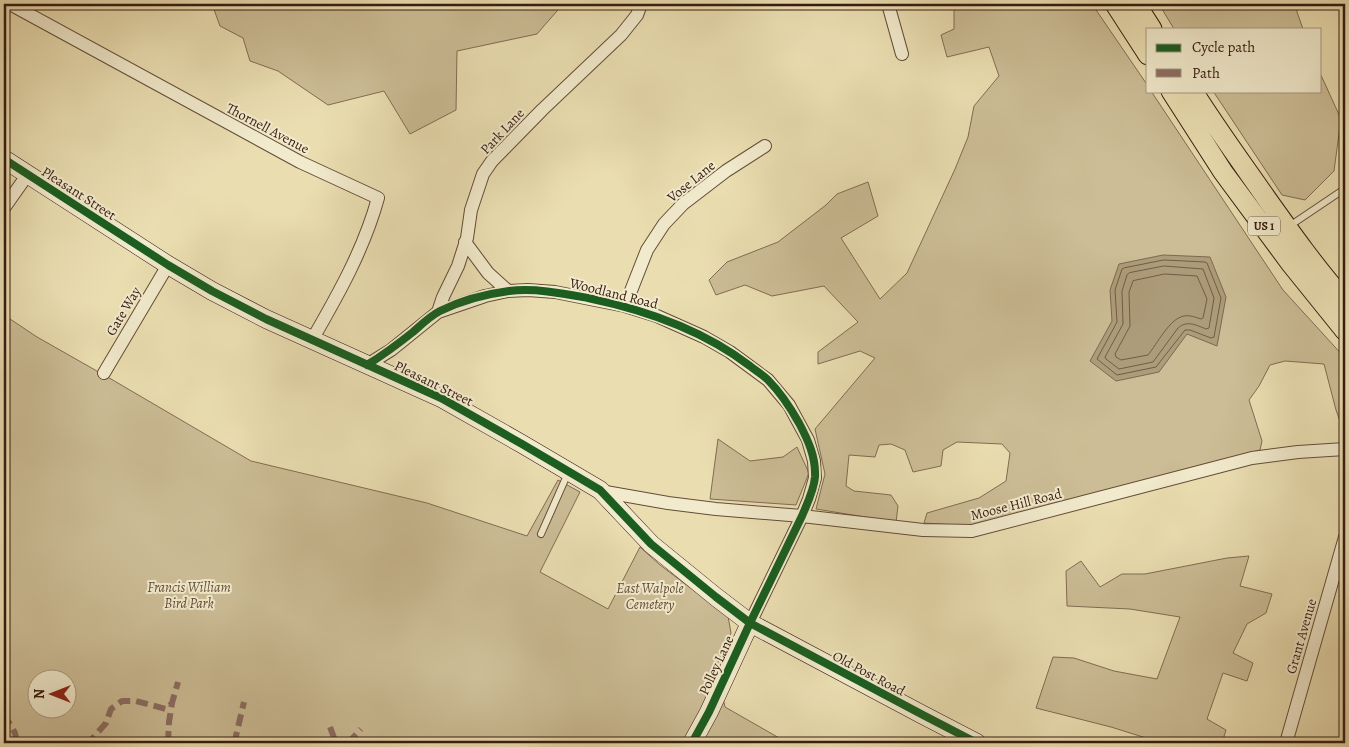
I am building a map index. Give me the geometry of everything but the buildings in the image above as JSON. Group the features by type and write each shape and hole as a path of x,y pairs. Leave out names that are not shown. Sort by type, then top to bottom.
{"main road":[{"path":"1115,4 1146,52"},
{"path":"1136,4 1151,28"},
{"name":"US 1","path":"1172,92 1223,172 1291,264 1345,331"},
{"name":"US 1","path":"1194,92 1287,228 1345,301"}],"street":[{"name":"Thornell Avenue","path":"10,4 300,162 378,198 372,218 348,276 312,340"},
{"name":"Park Lane","path":"438,312 458,266 483,174 492,161 542,110 620,36 637,15 642,4"},
{"path":"888,4 902,54"},
{"name":"Vose Lane","path":"625,306 647,250 664,224 683,204 726,171 765,146"},
{"name":"Pleasant Street","path":"4,159 168,265 212,291 254,313 441,398 600,490 652,544 750,622"},
{"path":"4,208 28,174"},
{"path":"465,242 488,273 508,291"},
{"name":"Gate Way","path":"104,373 168,265"},
{"name":"Woodland Road","path":"366,365 391,350 438,312 485,296 508,291 555,292 625,306 670,321 730,352 768,380 789,405 808,440 814,461 815,478 802,516"},
{"name":"Moose Hill Road","path":"600,490 668,503 923,530 972,531 1252,458 1298,452 1345,449"},
{"name":"Polley Lane","path":"692,743 709,712 750,622 802,516"},
{"name":"Grant Avenue","path":"1286,743 1345,537"},
{"name":"Old Post Road","path":"750,622 977,743"}],"lane":[{"path":"1287,228 1340,192 1345,191"},
{"path":"541,534 569,472"}],"green space":[{"path":"212,4 563,4 537,34 457,51 456,110 410,134 384,91 328,105 278,71 250,61 243,38 220,26"},
{"path":"954,4 1092,4 1146,83 1146,92 1152,92 1283,290 1345,358 1345,435 1336,410 1324,364 1285,361 1270,365 1249,400 1262,441 1260,450 970,526 924,523 927,513 979,498 1006,481 1010,453 1002,444 957,442 943,450 941,466 913,472 905,450 891,444 879,445 875,457 849,455 846,486 854,491 891,495 898,506 896,522 816,509 825,474 815,429 875,358 860,351 818,364 818,352 858,322 824,286 772,296 745,285 716,295 709,280 727,262 778,242 826,205 837,194 868,182 878,216 841,238 880,299 907,273 968,137 974,106 999,76 989,47 947,57 941,35 954,29"},
{"path":"1159,4 1297,4 1297,12 1303,28 1173,28"},
{"path":"1322,77 1341,119 1334,171 1305,200 1282,195 1214,92 1322,92"},
{"name":"Francis William Bird Park","path":"4,315 37,337 251,461 427,503 527,536 558,480 580,492 540,572 608,609 640,547 660,565 728,616 731,633 716,667 725,707 788,743 4,743"},
{"path":"718,439 750,461 783,457 797,447 809,473 796,505 710,499"},
{"path":"1249,556 1240,586 1272,594 1266,613 1247,624 1233,653 1253,663 1247,681 1223,673 1207,719 1226,730 1222,743 1162,743 1111,727 1036,708 1053,657 1074,658 1114,671 1157,679 1180,617 1130,609 1067,606 1066,571 1081,561 1100,587 1122,574 1145,574 1227,558"}],"water":[{"path":"1163,255 1210,257 1226,297 1217,346 1187,334 1159,372 1116,381 1090,361 1112,321 1110,290 1119,264"}],"marked path":[{"path":"85,743 92,739 106,723 111,709 122,701 136,701 166,709 172,703 178,682"},
{"path":"233,743 244,702"},
{"path":"168,743 172,703"},
{"path":"4,714 15,733 17,743"},
{"path":"330,727 336,743"},
{"path":"348,743 361,729"}],"cycle path":[{"path":"4,159 168,265 212,291 266,319 441,398 600,490 651,544 750,623 977,743"},
{"path":"367,365 402,341 433,315 448,307 473,298 500,292 538,291 568,294 610,303 673,323 732,353 764,376 777,390 799,423 811,449 815,470 813,487 802,516 709,712 692,743"}],"park label":[{"name":"East Walpole Cemetery","path":"650,596"}]}
